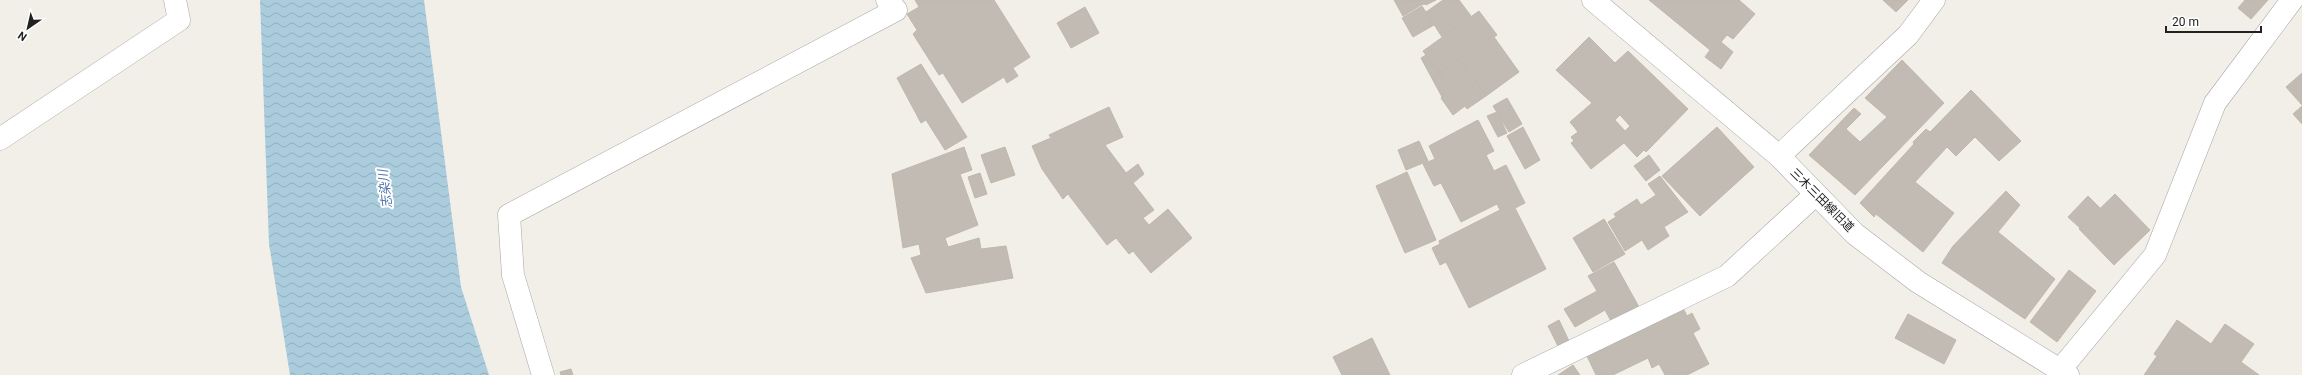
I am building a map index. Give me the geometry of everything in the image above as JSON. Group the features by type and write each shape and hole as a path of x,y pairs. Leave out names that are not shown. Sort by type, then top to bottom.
{"street":[{"path":"0,139 179,20 175,0"},
{"path":"543,375 513,274 509,215 896,10 887,0"},
{"name":"三木三田線旧道","path":"1593,0 1779,156 1855,234 1918,282 2064,372"},
{"path":"1779,156 1908,35 1934,0"},
{"path":"2064,372 2155,255 2215,103 2292,0"},
{"path":"1523,375 1727,276 1816,194"}],"water":[{"name":"志染川","path":"260,0 424,0 461,287 489,375 290,375 269,244"}],"building":[{"path":"915,0 994,0 1030,57 1013,68 1018,76 1007,83 1004,77 962,103 943,73 939,75 913,34 917,30 907,14 919,7"},
{"path":"1394,0 1415,0 1417,2 1419,1 1421,5 1403,16"},
{"path":"1415,0 1436,0 1426,5 1421,5 1419,1 1417,2"},
{"path":"1443,0 1459,0 1471,16 1442,37 1426,12"},
{"path":"1649,0 1739,0 1755,14 1733,39 1727,35 1721,42 1733,52 1721,69 1705,57 1710,50"},
{"path":"1883,0 1908,0 1896,12"},
{"path":"2245,0 2268,0 2251,19 2238,8"},
{"path":"1422,6 1434,25 1413,37 1402,18"},
{"path":"1085,7 1099,33 1071,48 1057,23"},
{"path":"1479,11 1497,35 1494,37 1519,72 1486,96 1459,59 1439,73 1423,51"},
{"path":"1589,37 1615,63 1628,51 1688,109 1646,152 1644,150 1637,157 1624,143 1591,169 1571,143 1574,141 1571,137 1578,132 1570,122 1592,103 1556,70","holes":["1620,115 1630,126 1625,131 1615,120"]},
{"path":"1426,55 1452,90 1442,97 1421,58"},
{"path":"1459,59 1486,96 1467,109 1465,106 1453,115 1441,98 1452,90 1439,73"},
{"path":"1902,60 1944,103 1855,195 1809,155 1854,108 1861,114 1846,129 1860,142 1887,117 1865,98"},
{"path":"921,64 967,137 945,150 926,120 921,123 897,78"},
{"path":"2302,73 2302,105 2286,87"},
{"path":"1971,90 2021,141 1999,161 1975,137 1956,156 1947,147 1915,182 1954,213 1923,252 1876,214 1874,217 1860,203 1914,144 1913,142 1926,129 1930,132"},
{"path":"1507,98 1522,124 1509,132 1493,106"},
{"path":"2302,106 2302,124 2293,114"},
{"path":"1109,107 1123,137 1105,145 1126,173 1138,164 1144,174 1133,183 1154,210 1143,218 1149,225 1168,209 1192,238 1151,273 1133,251 1129,254 1116,238 1107,245 1068,194 1063,199 1042,169 1032,146 1051,138 1049,135"},
{"path":"1497,112 1507,133 1498,137 1487,116"},
{"path":"1478,120 1494,151 1486,155 1494,171 1506,165 1525,203 1515,208 1546,269 1469,308 1446,262 1440,265 1432,248 1440,244 1439,241 1500,210 1497,204 1461,222 1441,183 1434,186 1423,164 1435,159 1429,146"},
{"path":"1523,127 1540,160 1525,169 1507,136"},
{"path":"1717,127 1754,167 1700,216 1662,176"},
{"path":"1419,141 1428,161 1406,170 1398,150"},
{"path":"964,147 972,170 960,174 978,225 945,238 948,247 979,238 981,249 1006,246 1013,278 926,293 911,258 921,255 919,244 903,248 892,174"},
{"path":"1005,147 1015,175 991,183 981,155"},
{"path":"1649,155 1660,170 1646,181 1634,166"},
{"path":"1407,172 1436,240 1405,253 1376,186"},
{"path":"980,173 987,194 975,198 968,177"},
{"path":"1660,176 1688,212 1664,227 1669,236 1648,250 1642,240 1625,251 1608,222 1616,217 1614,214 1637,199 1641,205 1656,195 1648,184"},
{"path":"2006,191 2020,205 1998,232 2055,279 2025,319 1942,263 1953,246"},
{"path":"2115,194 2150,230 2114,265 2079,229"},
{"path":"2088,196 2100,208 2080,228 2068,217"},
{"path":"1604,219 1625,254 1593,272 1573,238"},
{"path":"1614,262 1639,307 1611,321 1605,310 1575,327 1564,309 1597,291 1588,276"},
{"path":"2069,270 2096,291 2057,342 2030,322"},
{"path":"1683,308 1687,316 1692,313 1700,329 1693,333 1709,364 1687,375 1665,375 1659,364 1652,368 1648,358 1613,375 1596,375 1586,354"},
{"path":"1908,314 1956,340 1944,364 1895,338"},
{"path":"1559,320 1569,341 1558,346 1548,326"},
{"path":"2177,320 2211,344 2225,324 2254,344 2241,362 2259,375 2144,375 2157,356 2154,354"},
{"path":"1372,338 1390,375 1342,375 1333,357"},
{"path":"1573,365 1580,375 1558,375"},
{"path":"571,369 573,375 561,375 560,372"}]}
